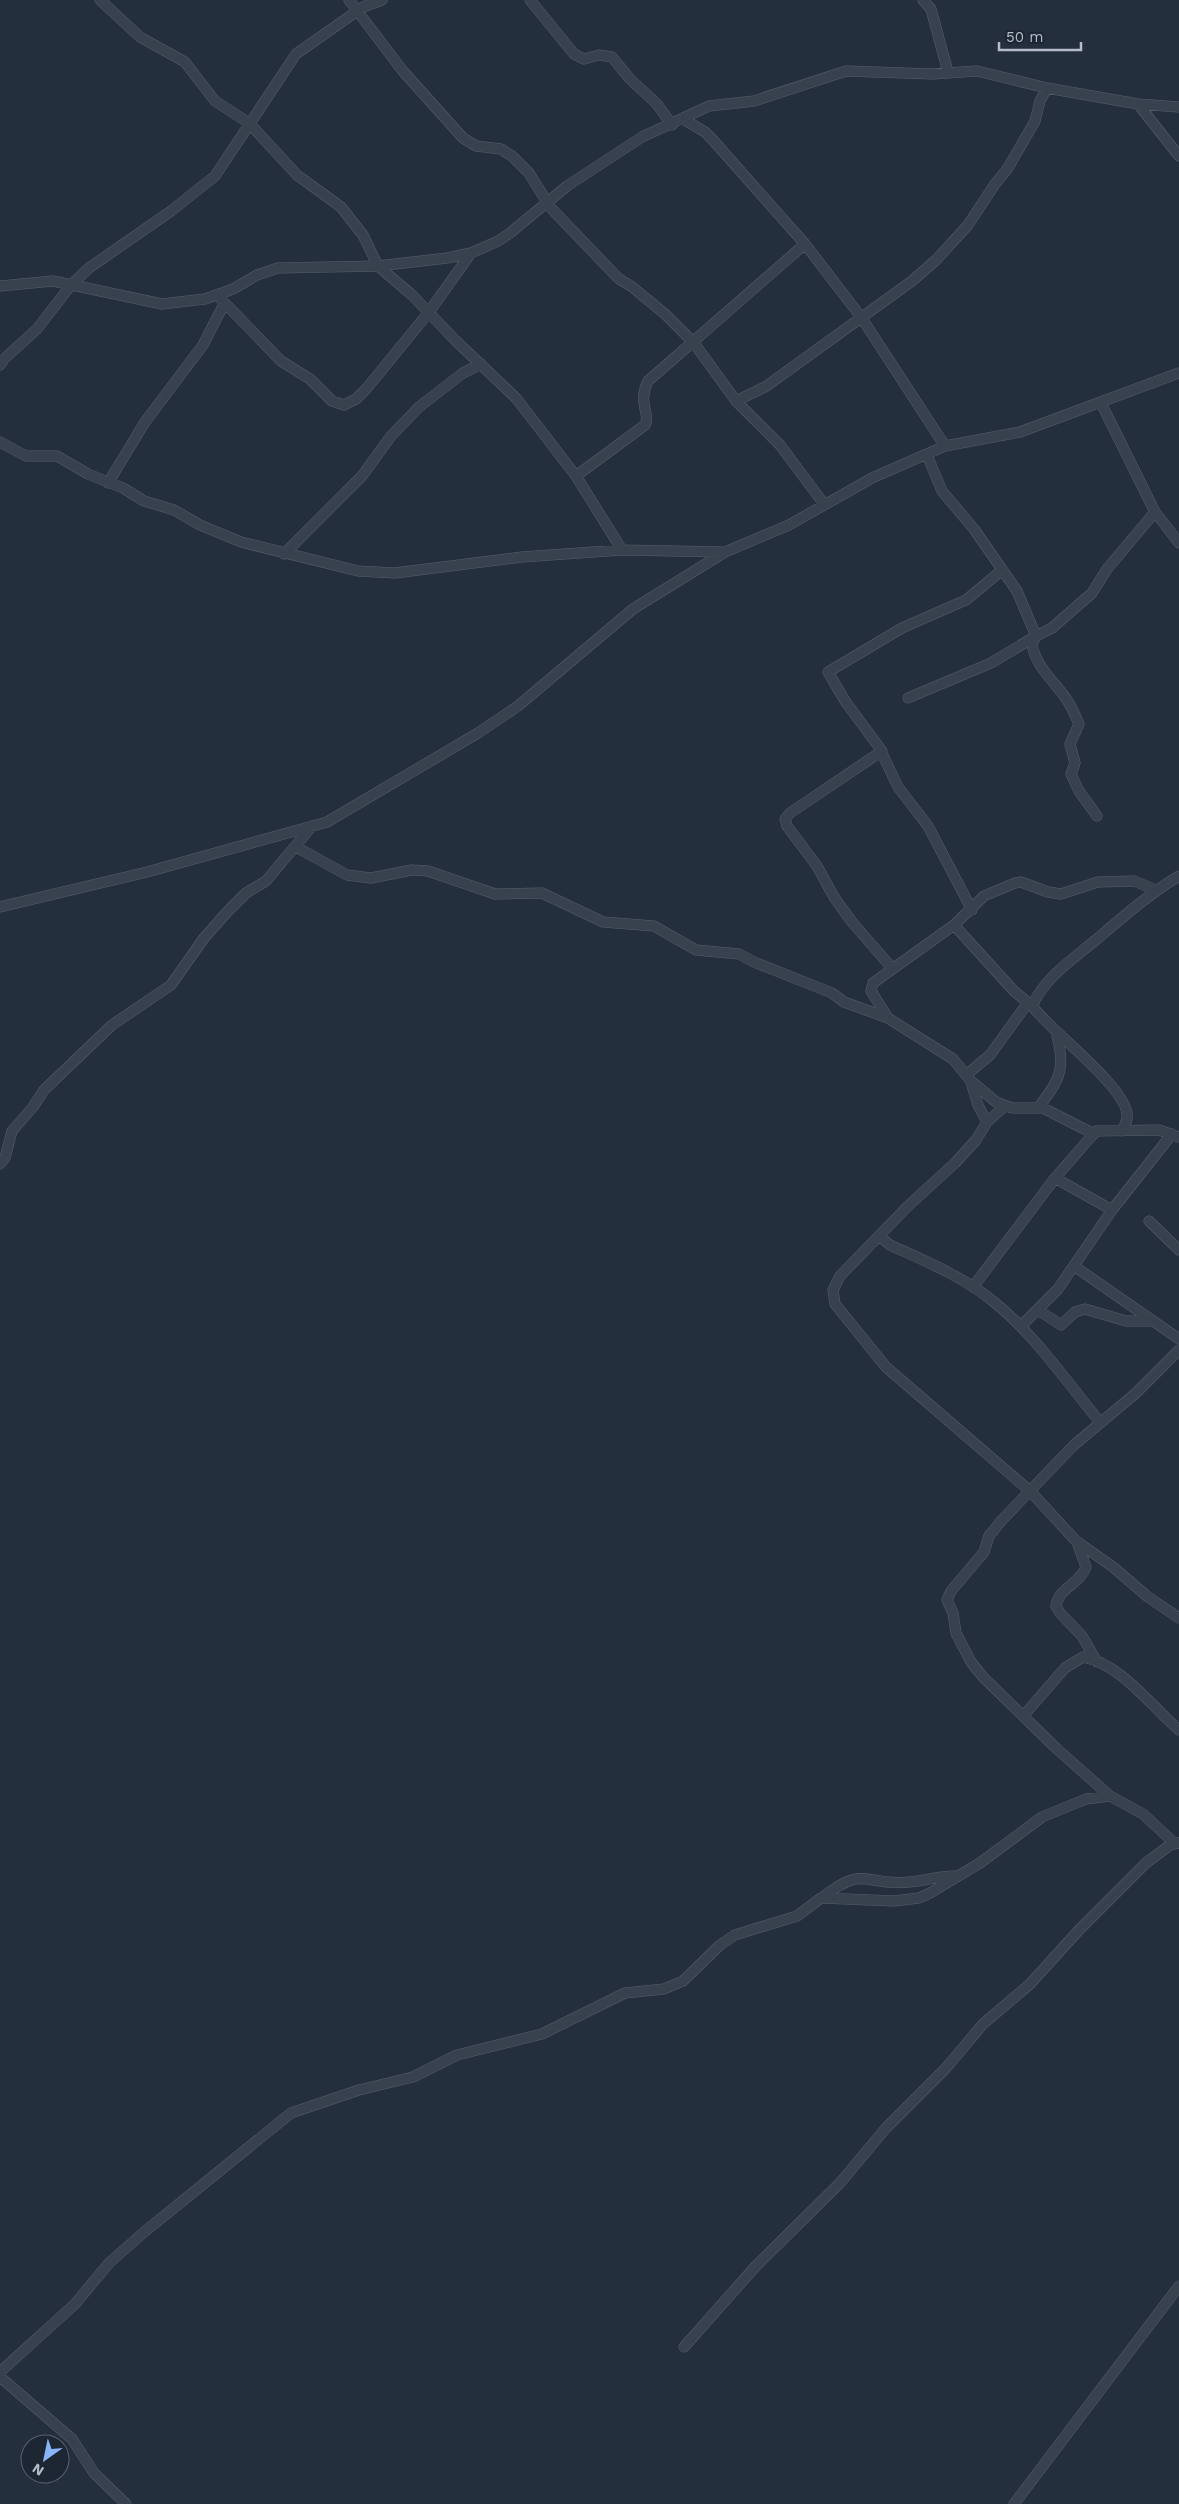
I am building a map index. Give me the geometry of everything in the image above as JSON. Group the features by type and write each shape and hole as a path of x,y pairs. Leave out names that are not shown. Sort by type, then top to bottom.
{"street":[{"path":"100,0 140,37 185,62 215,101 249,123 297,175 346,213 363,234 378,266 429,312 516,398 576,476 622,550"},
{"path":"350,0 357,12 402,70 463,138 476,146 501,149 512,156 528,173 547,202 619,279 631,286 665,314 694,343 736,401 780,445 824,504"},
{"path":"0,365 4,359 37,330 71,285 89,268 172,211 215,176 296,54 357,12 382,0"},
{"path":"530,0 574,54 584,59 599,55 612,57 630,79 657,104 672,125"},
{"path":"923,0 932,4 948,72"},
{"path":"0,286 44,280 162,304 205,299 278,268 378,266 447,258 471,253 498,241 547,202 625,146 709,106 761,100 846,71 933,74 977,71 1047,88 1138,104 1179,107"},
{"path":"736,401 765,386 912,281 936,260 968,225 1008,168 1035,121 1040,101 1047,88"},
{"path":"1138,104 1179,156"},
{"path":"683,119 712,139 805,244 861,317 945,446"},
{"path":"576,476 645,425 647,415 643,398 648,382 805,244"},
{"path":"217,295 282,361 310,379 332,401 340,405 348,404 367,388 429,312 471,253"},
{"path":"108,483 145,422 203,345 224,304"},
{"path":"284,554 362,476 391,436 419,407 456,379 481,364"},
{"path":"0,907 147,872 333,819 478,733 518,706 633,609 725,552 789,525 872,478 945,446 1020,432 1179,373"},
{"path":"1101,403 1156,512 1179,543"},
{"path":"0,442 26,456 57,456 144,500 174,510 200,525 241,542 354,571 381,574 522,557 622,550 725,552"},
{"path":"928,455 942,491 979,536 1001,571 1017,591 1032,623 1040,635"},
{"path":"1097,816 1079,791 1071,774 1075,763 1071,742 1079,724 1067,700 1044,671 1034,653 1032,644 1040,635 1095,589 1108,569 1156,512"},
{"path":"972,910 928,826 898,787 882,751 845,702 828,671 902,628 966,600 1001,571"},
{"path":"908,698 991,663 1040,635"},
{"path":"882,751 790,813 785,819 787,826 817,866 834,898 892,968"},
{"path":"0,1164 5,1158 12,1131 33,1108 44,1090 112,1026 171,985 204,938 246,893 266,881 312,826"},
{"path":"296,847 347,875 371,878 412,870 428,871 495,894 542,893 603,922 654,926 696,950 739,954 754,962 832,993 844,1002 888,1018 953,1059 985,1095 1004,1107 1039,1107 1056,1113 1094,1134 1096,1132 1159,1130 1176,1136 1112,1210 1058,1289 1021,1326"},
{"path":"968,1078 990,1054 1037,994 1062,968 1156,890 1179,876"},
{"path":"888,1018 871,988 873,982 954,925 972,910 984,896 1018,882 1061,894 1098,882 1134,881 1156,890"},
{"path":"954,925 1057,1035 1113,1088 1127,1111 1127,1121 1122,1131"},
{"path":"1039,1107 1053,1089 1060,1074 1063,1060 1057,1035"},
{"path":"968,1078 978,1105 987,1122"},
{"path":"1004,1107 987,1122 976,1140 955,1163 908,1206 836,1283 833,1290 835,1304 886,1368 1030,1492 1076,1541 1113,1567 1148,1597 1179,1618"},
{"path":"973,1287 1055,1178 1096,1132"},
{"path":"1055,1178 1112,1210"},
{"path":"1149,1221 1179,1250"},
{"path":"879,1236 890,1245 973,1287 993,1300 1021,1326 1100,1422"},
{"path":"1074,1266 1179,1339"},
{"path":"1038,1310 1060,1325 1075,1312 1085,1309 1126,1321 1153,1321"},
{"path":"1179,1350 1136,1393 1100,1422 1059,1460 993,1530 984,1552 951,1591 948,1600 953,1613 956,1633 971,1662 983,1677 1046,1739 1110,1796 1143,1814 1172,1841 1179,1843"},
{"path":"1076,1541 1086,1567 1078,1580 1062,1593 1056,1606 1060,1613 1082,1636 1097,1662"},
{"path":"1024,1716 1074,1660 1083,1657 1097,1662 1138,1689 1179,1730"},
{"path":"821,1898 906,1900 930,1893 958,1876 1042,1817 1086,1799 1110,1796"},
{"path":"684,2347 755,2267 840,2182 886,2128 946,2068 983,2024 1030,1984 1078,1930 1146,1863 1170,1845 1179,1843"},
{"path":"0,2372 75,2304 109,2263 143,2232 291,2113 359,2090 413,2077 447,2060 469,2052 486,2050 542,2034 624,1993 664,1989 683,1981 720,1945 735,1935 797,1916 833,1888 855,1878 900,1883 939,1876 958,1876"},
{"path":"1014,2504 1179,2286"},
{"path":"0,2376 72,2440 94,2473 126,2504"}]}
